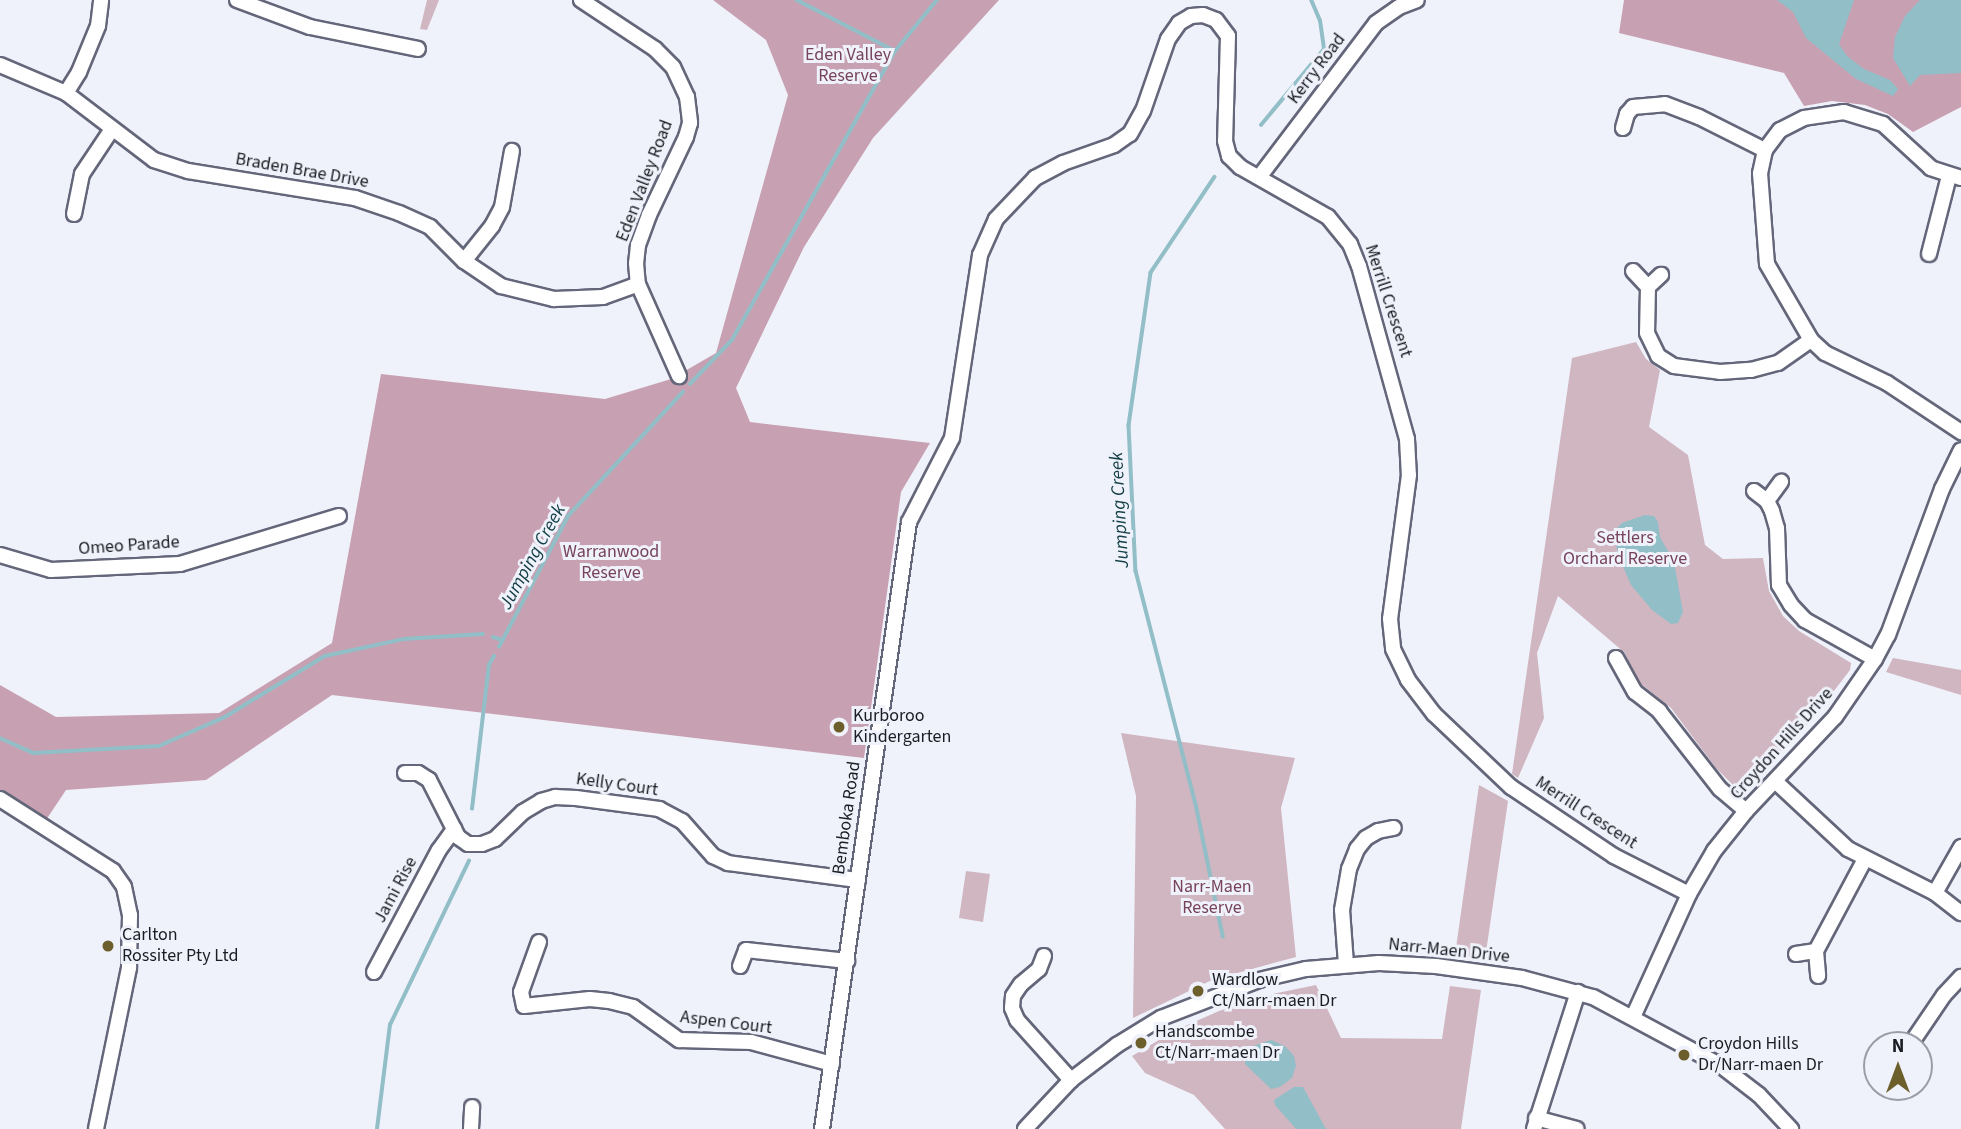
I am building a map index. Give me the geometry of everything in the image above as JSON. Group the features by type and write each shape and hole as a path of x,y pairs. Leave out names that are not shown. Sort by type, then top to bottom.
{"street":[{"path":"66,93 79,72 98,26 101,0"},
{"path":"237,0 310,27 418,49"},
{"name":"Eden Valley Road","path":"581,0 655,49 673,67 687,97 690,123 686,137 638,246 638,284 679,376"},
{"name":"Kerry Road","path":"1260,176 1376,23 1399,7 1417,0"},
{"name":"Merrill Crescent","path":"952,438 974,277 990,229 1006,205 1035,178 1063,163 1114,145 1130,134 1143,111 1168,39 1185,19 1197,15 1210,17 1226,33 1229,52 1225,141 1229,156 1321,212 1342,231 1359,266 1376,319 1407,439 1408,488 1390,619 1393,649 1408,680 1434,715 1511,786 1614,856 1689,894"},
{"name":"Braden Brae Drive","path":"0,65 66,93 154,160 188,171 355,198 399,213 430,227 464,261 500,286 554,299 603,297 638,284"},
{"path":"1623,128 1627,114 1633,107 1665,104 1699,117 1765,150"},
{"path":"1929,254 1955,177 1931,167 1883,124 1854,114 1832,112 1796,121 1780,130 1765,150 1760,173 1767,264 1811,340 1825,353 1887,383 1961,432"},
{"path":"74,214 82,174 112,130"},
{"path":"464,261 492,226 502,207 512,151"},
{"path":"1633,271 1648,287 1647,333 1658,356 1674,366 1720,372 1751,370 1778,363 1811,340"},
{"path":"1648,287 1661,275"},
{"name":"Bemboka Road","path":"822,1129 909,522 952,438"},
{"name":"Croydon Hills Drive","path":"1633,1017 1689,894 1714,850 1746,811 1835,718 1875,659 1888,635 1942,489 1961,450"},
{"path":"1767,501 1781,482"},
{"path":"1754,491 1767,501 1777,528 1778,575 1786,597 1805,620 1875,659"},
{"name":"Omeo Parade","path":"0,555 51,570 180,565 339,516"},
{"path":"1616,658 1635,692 1659,711 1720,789 1746,811"},
{"path":"405,773 418,773 429,780 454,829"},
{"path":"1775,781 1841,843 1865,859 1935,893 1961,913"},
{"name":"Kelly Court","path":"454,829 458,837 468,845 482,845 495,839 523,812 541,802 555,797 576,798 659,809 682,821 713,856 728,863 858,880"},
{"path":"0,799 113,871 124,887 130,915 129,968 96,1129"},
{"path":"1346,964 1342,910 1349,869 1357,849 1366,838 1378,831 1394,828"},
{"name":"Jami Rise","path":"374,972 439,850 454,829"},
{"path":"1935,893 1961,847"},
{"path":"1818,976 1816,951 1865,859"},
{"name":"Aspen Court","path":"539,942 521,992 524,1006 590,999 609,1001 633,1007 679,1040 751,1042 832,1064"},
{"path":"740,966 746,950 847,961"},
{"path":"1796,954 1816,951"},
{"path":"1044,956 1039,969 1021,984 1013,996 1012,1008 1017,1020 1072,1080"},
{"name":"Narr-Maen Drive","path":"1025,1129 1072,1080 1116,1045 1194,1003 1259,980 1346,964 1436,966 1541,981 1578,992 1633,1017 1720,1065 1759,1096 1790,1129"},
{"path":"1920,1031 1944,995 1961,977"},
{"path":"1577,1129 1535,1123 1578,992"},
{"path":"471,1129 472,1107"}],"green space":[{"path":"427,0 439,0 427,30 420,29"},
{"name":"Warranwood Reserve","path":"713,0 999,0 873,138 804,247 736,388 750,422 930,443 901,492 864,758 332,695 206,780 66,790 46,820 0,792 0,685 56,717 219,713 332,643 381,374 605,399 671,379 716,353 788,95 766,40"},
{"path":"1624,0 1961,0 1961,107 1913,132 1888,114 1865,105 1832,101 1804,106 1784,73 1619,33"},
{"name":"Settlers Orchard Reserve","path":"1636,342 1646,359 1660,370 1649,427 1688,455 1705,545 1723,559 1763,558 1769,591 1783,616 1799,631 1851,663 1850,670 1814,717 1744,789 1735,787 1716,768 1671,708 1635,679 1625,653 1558,596 1537,653 1544,718 1518,778 1512,774 1572,358"},
{"path":"1893,658 1961,670 1961,695 1886,672"},
{"name":"Narr-Maen Reserve","path":"1121,733 1295,758 1281,808 1296,957 1212,980 1133,1018 1136,796"},
{"path":"1479,785 1508,801 1485,959 1455,955"},
{"path":"966,871 990,874 983,922 959,918"},
{"path":"1316,985 1341,1038 1442,1039 1450,986 1481,990 1461,1129 1225,1129 1194,1095 1145,1073 1132,1056 1174,1031 1219,1011 1267,995"}],"water":[{"path":"1777,0 1854,0 1839,44 1847,56 1864,69 1890,80 1898,89 1893,96 1856,79 1806,38 1793,12"},
{"path":"1920,0 1961,0 1961,73 1920,75 1910,86 1893,58 1895,37 1905,16"},
{"path":"1645,515 1654,516 1658,522 1660,537 1674,562 1683,612 1678,623 1671,624 1652,610 1631,585 1618,555 1614,531 1622,523"},
{"path":"1271,1040 1285,1046 1294,1056 1296,1066 1292,1078 1280,1087 1271,1089 1245,1064 1245,1055 1253,1046"},
{"path":"1294,1087 1303,1087 1326,1129 1296,1129 1275,1105 1274,1100"}],"waterway":[{"name":"Jumping Creek","path":"797,0 895,51"},
{"name":"Jumping Creek","path":"690,384 732,340 895,51 937,0"},
{"name":"Jumping Creek","path":"1261,125 1324,49 1320,21 1311,0"},
{"name":"Jumping Creek","path":"1215,177 1151,273 1129,425 1136,571 1197,809 1223,936"},
{"name":"Jumping Creek","path":"499,647 568,516 683,392"},
{"path":"0,738 33,753 159,746 225,717 325,656 404,639 483,634"},
{"path":"493,637 503,640"},
{"name":"Jumping Creek","path":"472,809 489,665 494,656"},
{"name":"Jumping Creek","path":"377,1129 390,1025 469,861"}],"place":[{"name":"Kurboroo Kindergarten","path":"839,727"},
{"name":"Carlton Rossiter Pty Ltd","path":"108,946"},
{"name":"Wardlow Ct/Narr-maen Dr","path":"1198,991"},
{"name":"Handscombe Ct/Narr-maen Dr","path":"1141,1043"},
{"name":"Croydon Hills Dr/Narr-maen Dr","path":"1684,1055"}],"park label":[{"name":"Eden Valley Reserve","path":"848,66"}]}
